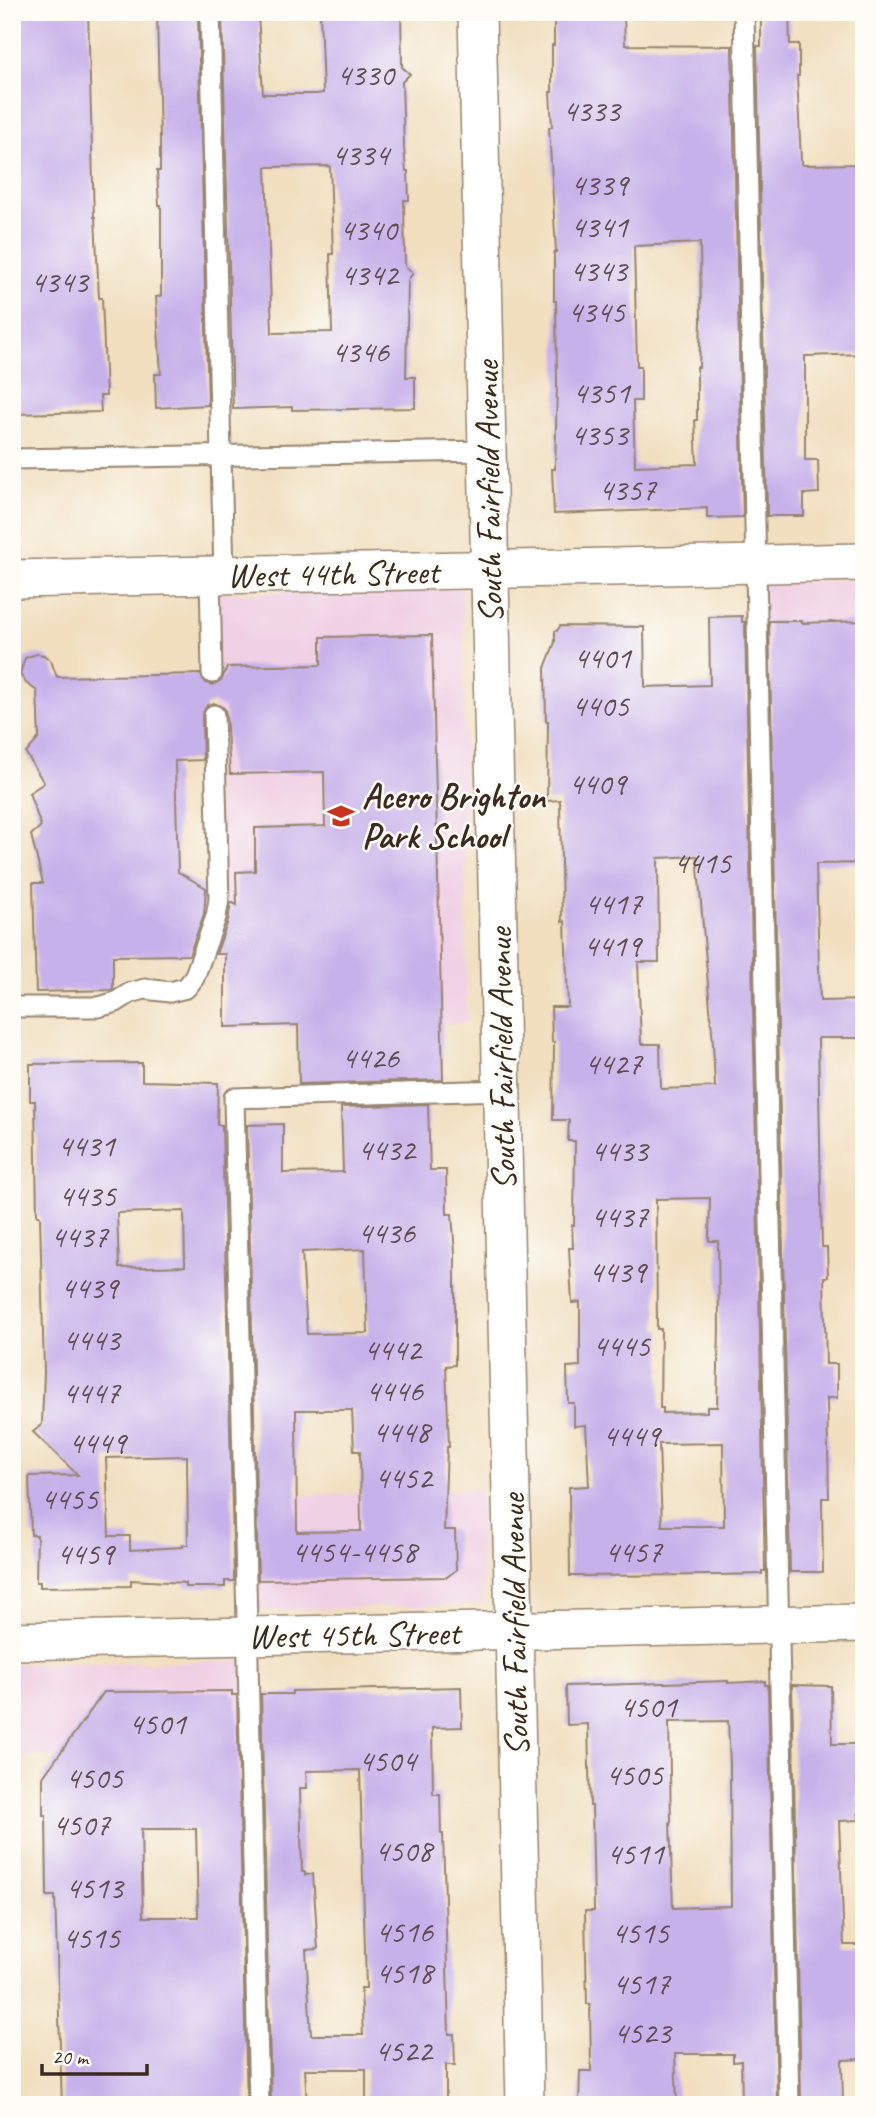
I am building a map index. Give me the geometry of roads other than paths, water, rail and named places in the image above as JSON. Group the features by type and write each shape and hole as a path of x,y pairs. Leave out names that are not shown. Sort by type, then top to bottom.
{"street":[{"name":"South Fairfield Avenue","path":"477,12 525,2105"},
{"name":"West 44th Street","path":"12,579 864,562"},
{"name":"West 45th Street","path":"12,1641 864,1623"}],"lane":[{"path":"210,12 221,456 212,673"},
{"path":"744,12 789,2105"},
{"path":"12,459 487,451"},
{"path":"12,1007 99,1007 145,989 170,992 186,988 194,978 216,917 219,899 214,715"},
{"path":"258,2105 234,1098 502,1090"}],"place":[{"name":"Acero Brighton Park School","path":"341,816"}]}
